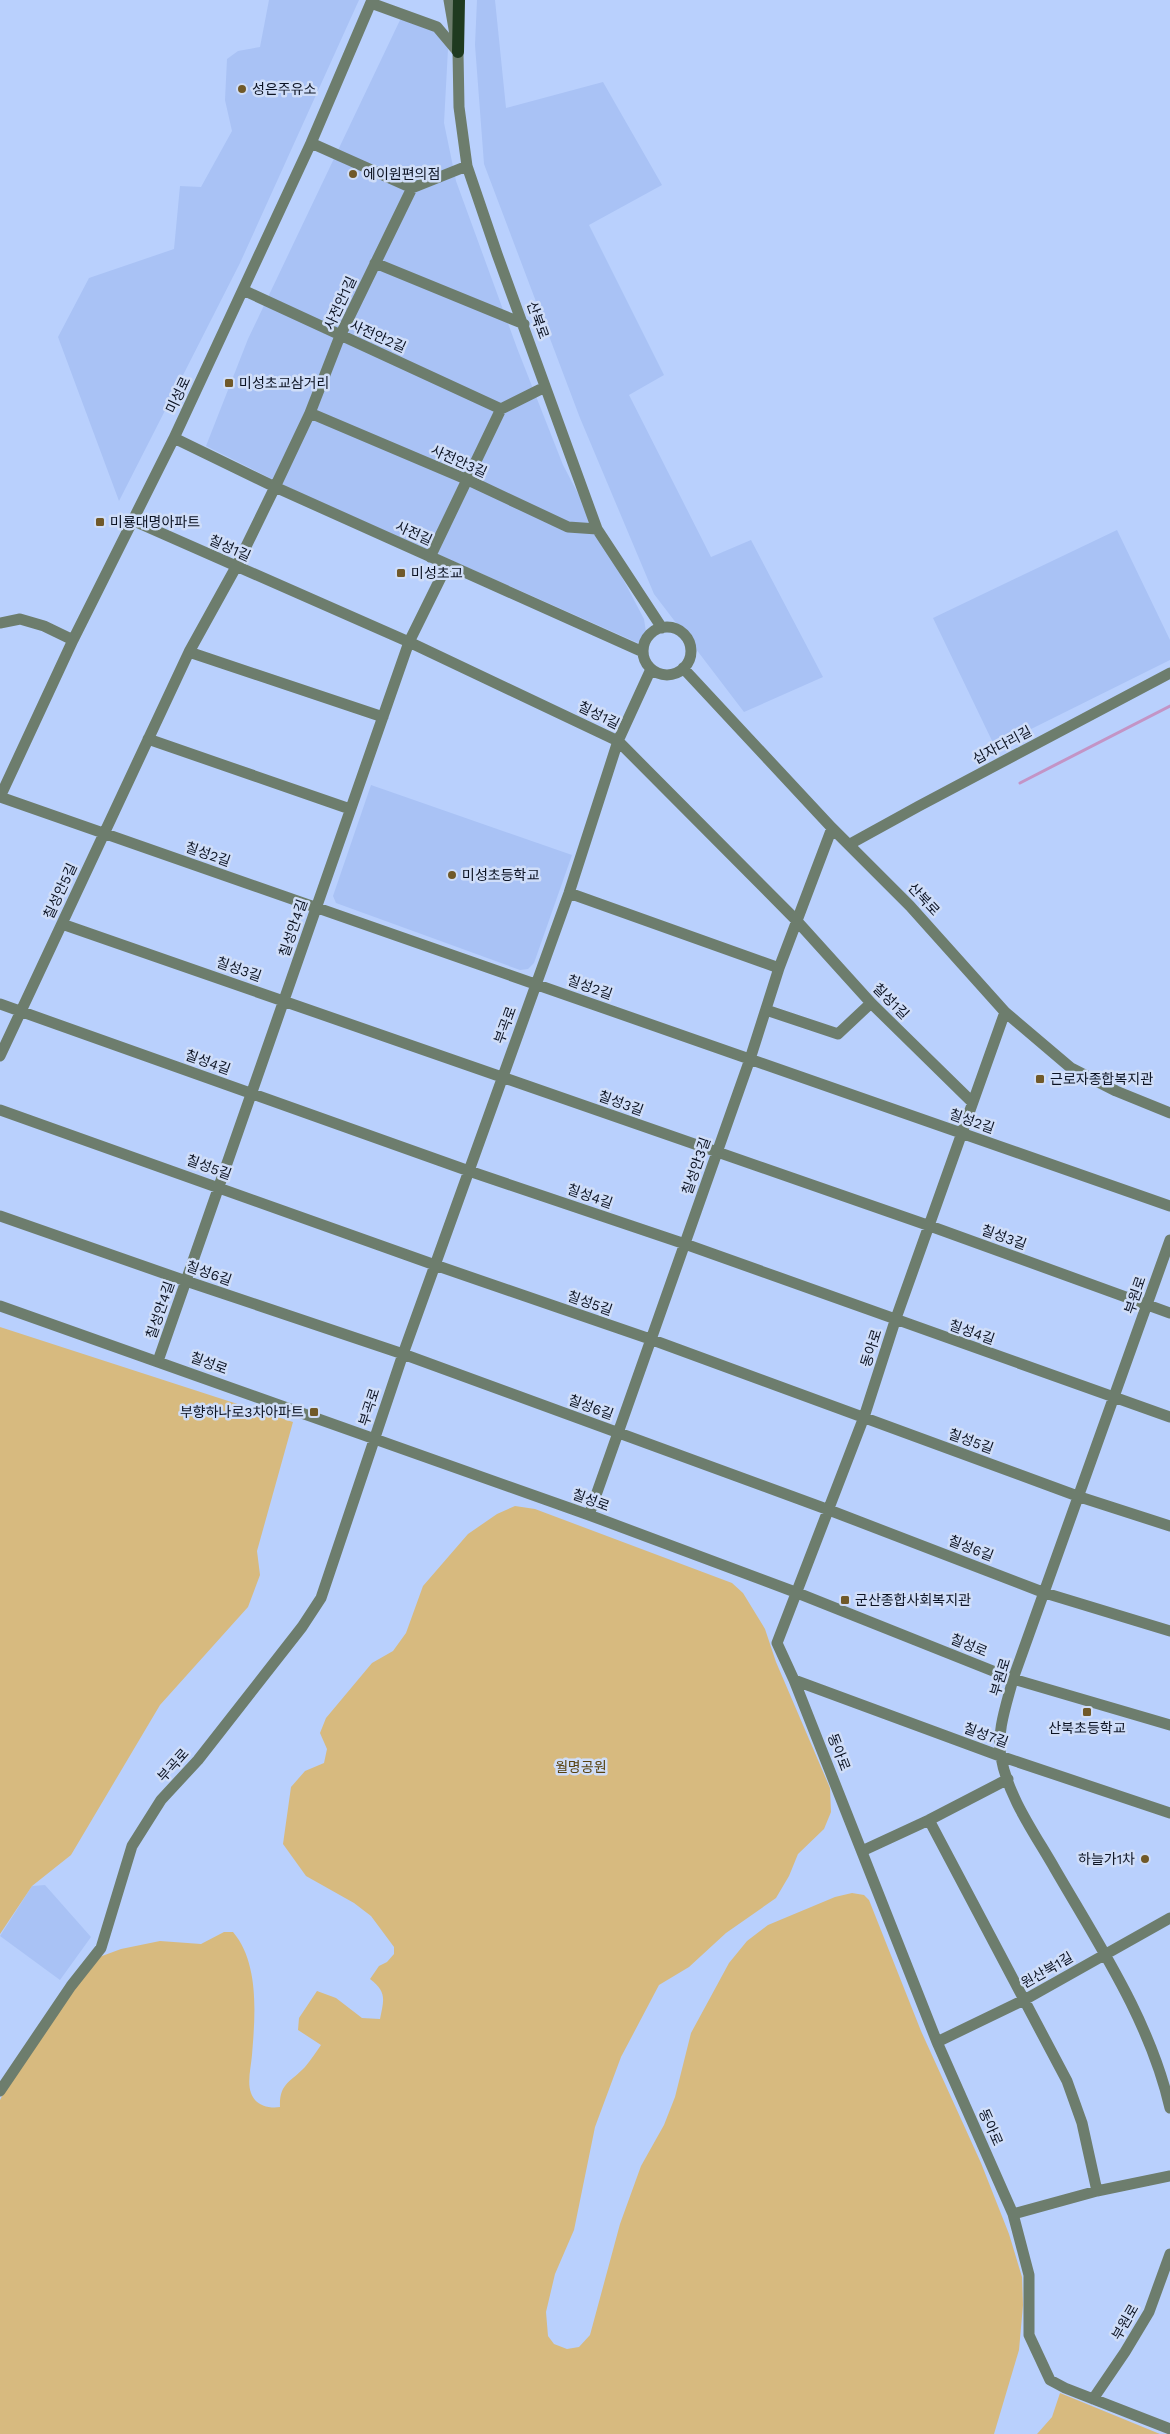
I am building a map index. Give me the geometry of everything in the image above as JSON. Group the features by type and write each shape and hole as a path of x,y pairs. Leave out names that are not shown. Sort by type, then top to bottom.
{"main road":[{"path":"458,52 459,0"}],"street":[{"name":"산북로","path":"450,0 458,52 459,107 468,166 496,254 524,324 597,530 662,628"},
{"path":"372,2 437,27 458,52"},
{"name":"미성로","path":"0,797 73,640 174,438 311,143 372,2"},
{"path":"311,143 412,188 468,166"},
{"name":"사전안1길","path":"236,567 310,413 340,336 412,188"},
{"path":"376,263 524,324"},
{"name":"사전안2길","path":"243,290 501,409"},
{"path":"430,557 501,409 545,386"},
{"name":"사전안3길","path":"310,413 468,480 568,526 597,530"},
{"name":"사전길","path":"174,438 275,487 643,652"},
{"name":"칠성1길","path":"134,521 409,642 618,741 796,920 871,1003 972,1102"},
{"name":"칠성안4길","path":"158,1361 409,642 447,565"},
{"name":"칠성안5길","path":"0,1056 189,652 236,567"},
{"path":"0,623 20,619 44,626 73,640"},
{"path":"662,628 673,628 686,637 691,651 690,659 683,668 673,674 666,675 651,670 646,664 643,652 646,640 650,634 662,628"},
{"path":"189,652 383,717"},
{"name":"산북로","path":"683,668 832,828 910,906 1005,1012 1071,1068 1116,1091 1170,1113"},
{"name":"부곡로","path":"0,2091 66,1994 101,1948 132,1846 161,1800 198,1760 302,1627 321,1598 403,1354 569,893 618,741 651,670"},
{"name":"십자다리길","path":"850,844 1170,673"},
{"path":"148,739 350,810"},
{"name":"칠성2길","path":"0,797 1170,1206"},
{"name":"칠성안3길","path":"590,1515 650,1339 750,1059 779,968 832,828"},
{"path":"569,893 779,968"},
{"name":"칠성3길","path":"62,924 930,1226 1170,1313"},
{"path":"766,1010 838,1034 871,1003"},
{"name":"칠성4길","path":"0,1004 470,1171 685,1244 895,1321 1170,1417"},
{"name":"동아로","path":"1005,1012 895,1321 864,1418 795,1592 777,1643 794,1680 937,2042 1013,2214 1029,2275 1029,2336 1041,2363 1050,2380 1065,2388 1170,2429"},
{"name":"칠성5길","path":"0,1110 435,1265 650,1339 1080,1497 1170,1526"},
{"name":"칠성6길","path":"0,1216 403,1354 829,1510 1045,1592 1170,1632"},
{"name":"부원로","path":"1170,1240 1080,1497 1013,1679 1002,1724 1000,1756 1018,1805 1105,1954 1141,2022 1165,2086 1170,2108"},
{"name":"칠성로","path":"0,1306 590,1515 795,1592 1013,1679 1170,1725"},
{"name":"칠성7길","path":"794,1680 1000,1756 1170,1813"},
{"path":"862,1851 930,1820 1008,1779"},
{"path":"930,1820 1068,2081 1082,2123 1097,2191"},
{"name":"원산북1길","path":"937,2042 1026,1999 1170,1918"},
{"path":"1013,2214 1097,2191 1170,2176"},
{"name":"부원로","path":"1093,2399 1149,2312 1170,2254"}],"shaded area":[{"path":"269,0 359,0 240,263 119,501 58,337 89,278 174,249 180,186 201,187 232,131 225,100 227,59 238,51 260,47"},
{"path":"477,0 495,0 506,108 603,82 662,185 589,225 664,375 629,395 711,557 751,540 823,677 744,712 654,594 580,418 484,164 475,45"},
{"path":"401,18 432,28 448,49 444,123 456,181 517,348 563,465 644,619 646,632 638,643 300,493 206,446 248,339"},
{"path":"1117,530 1170,640 1170,660 995,747 933,618"},
{"name":"미성초등학교","path":"371,785 572,855 534,963 528,969 520,970 336,903 333,896"},
{"path":"45,1885 91,1937 60,1980 0,1936 32,1886"}],"green space":[{"path":"0,1327 293,1422 257,1551 260,1575 248,1607 160,1705 71,1855 32,1886 0,1934"},
{"name":"월명공원","path":"515,1506 535,1509 732,1583 743,1593 765,1629 776,1662 830,1788 831,1812 824,1829 798,1854 789,1876 776,1898 726,1933 689,1967 659,1985 621,2057 595,2127 574,2230 555,2274 546,2312 548,2336 554,2344 567,2349 579,2347 590,2335 620,2224 641,2166 664,2125 675,2097 691,2033 729,1963 747,1941 768,1925 835,1897 852,1893 864,1895 869,1900 921,2031 981,2163 1009,2234 1022,2277 1023,2305 1019,2350 994,2434 0,2434 0,2100 2,2096 46,2026 94,1959 121,1949 160,1941 201,1944 224,1932 233,1932 242,1945 248,1959 254,1991 250,2089 256,2101 263,2105 280,2107 280,2099 284,2088 305,2067 321,2045 298,2030 299,2018 317,1991 336,1998 362,2018 380,2019 383,2006 382,1992 370,1979 379,1966 387,1962 394,1954 394,1947 371,1916 354,1903 306,1876 283,1844 291,1787 305,1771 324,1763 327,1749 320,1733 326,1718 372,1663 393,1651 406,1633 423,1586 468,1534 497,1514"},
{"path":"1060,2393 1160,2434 1037,2434 1052,2417"}],"waterway":[{"path":"1020,783 1170,706"}],"place":[{"name":"성은주유소","path":"242,89"},
{"name":"에이원편의점","path":"353,174"},
{"name":"미성초교삼거리","path":"229,383"},
{"name":"미룡대명아파트","path":"100,522"},
{"name":"미성초교","path":"401,573"},
{"name":"미성초등학교","path":"452,875"},
{"name":"근로자종합복지관","path":"1040,1079"},
{"name":"부향하나로3차아파트","path":"314,1412"},
{"name":"군산종합사회복지관","path":"845,1600"},
{"name":"산북초등학교","path":"1087,1712"},
{"name":"하늘가1차","path":"1145,1859"}]}
